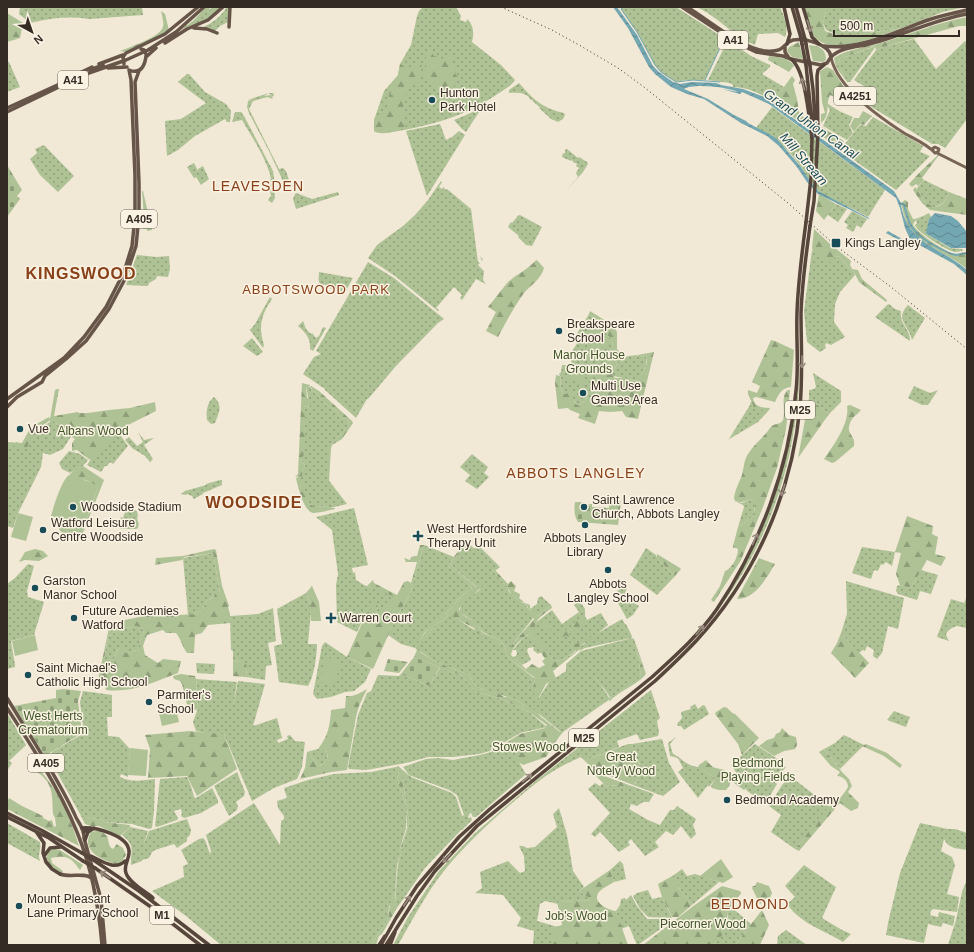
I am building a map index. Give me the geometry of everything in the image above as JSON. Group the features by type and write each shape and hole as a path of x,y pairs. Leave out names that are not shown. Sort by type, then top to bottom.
{"highway":[{"path":"54,88 66,79 87,69 123,56 165,34 199,7"},
{"name":"A41","path":"7,112 90,70 128,57 147,48 179,27 199,7"},
{"name":"A41","path":"7,108 86,74 126,60 148,50 176,32 204,7"},
{"path":"146,56 151,51 182,32 208,20 223,7"},
{"path":"229,26 230,7"},
{"name":"A41","path":"682,7 744,47 760,53 779,55 790,59"},
{"name":"A41","path":"687,7 738,41 752,48 777,51 786,45"},
{"path":"784,7 790,34 786,45 786,55 790,59 824,64 841,50 868,45 942,20 967,14"},
{"name":"M25","path":"792,7 803,39"},
{"name":"M25","path":"386,945 427,882 463,840 494,811 655,681 680,658 710,624 740,584 759,550 784,488 794,445 802,382 802,296 816,169 813,113 808,65 796,7"},
{"path":"802,7 812,37 818,44"},
{"path":"786,45 795,40 833,47 857,44 940,16 967,10"},
{"path":"182,32 194,28 202,28 217,33"},
{"path":"823,46 829,51 831,57"},
{"path":"123,56 127,67 134,72 139,71 144,66 146,56 144,50 139,48"},
{"name":"M25","path":"790,59 797,65 813,113"},
{"name":"M25","path":"380,945 417,886 459,837 490,809 672,659 693,638 716,609 738,574 762,523 778,481 791,425 797,378 797,295 811,178 813,113 818,73 824,64"},
{"path":"54,88 109,68 127,67"},
{"name":"A405","path":"7,399 64,358 84,337 106,308 120,281 129,255 135,226 136,192 131,80 127,67"},
{"name":"A405","path":"7,407 13,400 42,382 45,376 74,353 94,332 111,306 125,279 134,252 140,203 134,82 139,71"},
{"path":"134,143 138,139"},
{"path":"37,378 42,380"},
{"name":"A405","path":"7,698 60,786 84,832 101,899 103,945"},
{"name":"A405","path":"7,708 48,772 77,832 89,869 99,912 103,945"},
{"name":"A405","path":"23,733 36,756 37,760 34,767 42,768 48,772"},
{"path":"37,760 42,768"},
{"name":"M1","path":"7,813 63,845 83,861 152,907 200,945"},
{"name":"M1","path":"7,817 63,845 81,851 91,857 160,906 209,945"},
{"path":"77,832 80,828 94,828 106,831 120,839"},
{"path":"84,832 89,828"},
{"path":"85,840 88,832 94,828"},
{"path":"36,831 44,841 44,856 49,866 60,874 73,876 84,875 91,878"},
{"name":"M1","path":"91,857 112,865 122,864 126,860 128,851 126,845 120,839"},
{"name":"M1","path":"120,839 126,843 129,849 129,856 125,868 129,878 157,901 160,906"},
{"path":"44,856 50,848 63,845"},
{"path":"84,875 89,869"},
{"name":"A405","path":"96,881 99,897 96,899"},
{"path":"390,945 396,928"}],"main road":[{"name":"A4251","path":"831,57 834,68 847,87 860,102 927,147 933,149 937,147 938,151 944,156 967,168"},
{"path":"824,64 834,68"},
{"name":"A4251","path":"933,149 935,153 938,151"}],"green space":[{"path":"20,7 142,7 143,15 89,19 60,18 30,23 19,14"},
{"path":"206,7 210,7 209,11 212,7 222,7 208,19 180,30 193,21"},
{"path":"227,7 229,7 228,22 220,26 215,31 203,27 216,19"},
{"path":"423,7 456,7 461,16 460,20 466,22 467,19 471,24 473,33 472,42 501,65 515,80 508,87 477,107 454,117 404,130 385,133 374,131 374,120 384,91 398,75 400,64 411,45 417,16"},
{"path":"623,7 676,7 727,40 726,44 720,48 705,80 686,80 676,82 661,72 655,65 637,32 621,9"},
{"path":"696,7 780,7 786,26 785,37 778,33 758,34 755,45 739,37 711,15"},
{"path":"804,7 827,7 823,23 825,31 842,37 902,28 856,43 832,45 822,42 814,36"},
{"path":"827,7 965,7 943,12 902,28 842,37 826,30 823,23"},
{"path":"161,11 165,14 169,30 125,52 120,51 151,38 161,31 163,27 163,19"},
{"path":"7,13 23,23 20,38 7,42"},
{"path":"967,17 967,26 959,26 876,50 875,46 840,59 838,64 847,82 836,67 834,58 844,53"},
{"path":"914,39 936,69 965,41 967,42 967,119 945,148 938,144 932,144 870,106 861,98 867,88 854,80 876,50"},
{"path":"799,42 803,59 792,57 787,51 789,47"},
{"path":"732,43 751,56 770,65 770,67 762,74 784,87 773,102 764,96 744,88 733,87 730,83 708,80 723,50"},
{"path":"809,45 821,48 825,53 826,60 823,62 813,61"},
{"path":"876,46 850,82 847,82 838,64 840,59"},
{"path":"431,52 434,56 443,59 452,56 452,62 456,71 455,74 458,77 454,86 454,93 451,96 439,92 436,85 425,79 426,57 430,58 428,54"},
{"path":"769,56 780,57 790,61 794,66 789,72 768,60"},
{"path":"7,62 9,62 20,87 7,92"},
{"path":"418,62 421,63 419,82 407,88 406,99 403,104 403,122 406,128 385,133 374,131 375,120 386,113 389,95 392,95 392,93 390,93 387,89 398,76 400,64 410,71"},
{"path":"827,67 833,70 845,89 839,99 830,95 827,114 821,123 821,114 825,113 822,102 820,71"},
{"path":"189,74 205,92 226,104 231,111 230,122 227,122 225,119 195,136 178,150 167,156 165,121 181,119 206,103 178,82"},
{"path":"792,76 795,80 793,84 799,112 808,120 808,128 773,102"},
{"path":"519,83 529,94 544,106 564,113 565,115 563,119 558,122 551,119 525,94 509,93 509,90"},
{"path":"269,93 264,96 271,95 273,99 267,97 253,101 249,109 279,169 283,168 286,171 290,183 283,181 247,107 248,101 253,99 247,100"},
{"path":"825,102 839,111 853,117 849,125 853,133 847,140 823,126 830,110"},
{"path":"772,107 885,190 868,217 818,191 797,161 787,150 776,140 756,128"},
{"path":"479,108 481,109 466,132 454,120 470,113"},
{"path":"863,111 872,116 864,125 860,124 854,132 850,126 854,118 859,118"},
{"path":"235,112 241,112 244,116 273,171 275,198 272,203 268,200 271,196 270,174 258,146 242,120 232,122"},
{"path":"873,117 923,146 920,152 930,156 896,190 840,150 860,125 866,126"},
{"path":"440,124 446,140 459,131 465,135 427,196 406,131"},
{"path":"822,127 844,141 839,149 821,135"},
{"path":"44,145 74,176 58,192 40,175 30,159 37,153 35,149"},
{"path":"567,149 588,164 583,172 566,191 578,177 576,173 579,168 572,160 571,161 562,157 563,153 564,154 565,150"},
{"path":"938,155 922,178 924,180 918,186 916,184 912,187 909,184"},
{"path":"194,163 198,171 198,169 203,166 209,179 201,185 196,177 194,178 187,167"},
{"path":"7,165 22,190 17,196 20,199 7,217"},
{"path":"924,180 949,192 942,204 933,207 923,200 917,188"},
{"path":"441,181 442,182 439,187 442,189 443,187 446,190 447,189 471,209 478,262 480,263 478,265 484,271 483,280 486,284 476,279 462,300 460,298 462,295 454,287 436,308 439,310 438,311 395,276 368,258 377,245 415,215 428,200"},
{"path":"915,187 923,200 933,207 942,204 949,192 967,199 967,215 930,210 922,203 913,190"},
{"path":"142,191 152,230 147,231 147,229 143,229 142,227 144,217"},
{"path":"338,192 339,195 296,209 293,199 296,193 312,199"},
{"path":"819,194 836,204 824,220 816,211"},
{"path":"905,200 908,202 908,209 913,219 926,215 916,220 913,224 919,232 938,246 954,254 967,252 967,269 921,240 915,234 907,223 903,213 901,203"},
{"path":"836,204 847,209 838,222 828,215"},
{"path":"852,211 867,219 861,228 857,225 853,232 846,228 848,225 844,222"},
{"path":"929,213 931,217 929,219 927,234 950,248 964,250 958,252 951,251 933,241 917,228 915,225 917,223 916,220"},
{"path":"520,215 542,227 532,246 526,245 518,237 519,236 508,227 517,216"},
{"path":"814,229 851,261 850,265 852,269 858,270 862,279 887,300 886,302 859,282 854,272 839,256 835,257 828,264 813,252"},
{"path":"812,250 813,252 835,257 839,256 855,275 840,292 835,304 834,322 845,337 831,345 826,343 826,348 820,352 807,342 804,311"},
{"path":"137,255 157,257 169,256 170,269 168,277 157,276 156,279 149,283 148,286 126,285"},
{"path":"537,260 544,268 543,272 520,298 498,337 486,331 496,312 488,307 508,282"},
{"path":"368,262 394,278 444,319 438,323 396,366 367,399 356,418 325,389 303,374 314,357 321,354 316,351"},
{"path":"319,272 353,278 344,294 332,287 331,289 324,284 323,287 320,284"},
{"path":"270,297 272,299 265,310 261,327 264,345 263,348 250,330"},
{"path":"889,304 895,309 901,311 902,320 909,334 910,341 875,317"},
{"path":"908,305 925,318 912,340 902,319 904,310"},
{"path":"590,311 614,326 617,332 617,349 624,357 629,356 623,359 618,356 617,357 619,360 612,374 615,378 624,378 637,381 646,366 647,359 646,355 637,355 654,352 638,419 626,417 622,411 599,411 595,424 578,418 580,414 568,408 558,409 555,383 556,375 560,376 561,389 563,393 566,394 570,390 572,391 574,402 579,406 589,396 601,378 604,371 606,358 608,356 614,356 612,340 604,331 602,323 589,314"},
{"name":"Manor House Grounds","path":"589,314 602,323 604,331 612,340 614,356 607,358 604,371 598,384 579,406 563,393 559,374 561,372 562,365 566,365 565,368 571,367 571,358 568,358 579,340 575,337"},
{"path":"303,321 306,329 316,338 319,336 323,327 326,328 313,351 310,349 310,342 307,336 298,326"},
{"path":"591,328 611,340 602,353 583,342"},
{"path":"252,338 263,352 257,356 243,346"},
{"path":"771,340 794,350 791,387 783,390 775,402 756,397 753,398 757,405 770,408 769,410 765,411 754,407 748,394 748,390 757,393 760,386 752,382"},
{"path":"646,355 647,359 646,366 638,381 613,376 612,374 619,360 617,357 618,356 627,358 629,356"},
{"path":"800,359 798,394 794,429 788,462 778,494 752,557 734,586 714,615 733,586 749,556 764,525 776,493 793,427 798,393"},
{"path":"571,368 586,374 582,384 567,378"},
{"path":"813,373 841,391 841,402 829,414 809,398 809,390 816,387"},
{"path":"302,383 310,385 306,387 307,397 311,402 311,407 304,406 305,418 308,419 305,422 304,454 301,460 305,466 302,476 295,477 298,474"},
{"path":"306,386 311,387 312,391 315,392 326,405 334,409 341,417 349,421 348,426 331,445 327,478 347,504 330,508 327,506 316,507 309,504 299,478 297,477 300,476 305,466 301,460 304,450 304,430 306,421 304,406 310,407"},
{"path":"311,386 319,391 353,423 342,439 332,445 329,482 327,478 329,448 348,426 349,421 341,417 334,409 326,405 315,392 312,391"},
{"path":"914,386 930,393 938,390 928,405 922,405 908,398"},
{"name":"Albans Wood","path":"59,389 54,416 78,412 88,413 130,408 155,402 156,411 122,428 90,460 77,450 72,451 72,443 75,439 72,437 70,432 52,419 33,432 27,448 7,445 7,442 22,443 31,427 49,417 50,419 55,390"},
{"path":"788,390 790,390 786,429 777,468 741,560 714,602 711,600 720,586 725,571 732,565 737,556 738,549 733,548 733,546 738,527 755,515 754,500 739,502 735,501 734,498 746,459 753,447 771,426 782,422 784,416 784,396"},
{"path":"214,397 220,407 215,423 211,424 207,420 207,411 208,404"},
{"path":"809,398 829,414 798,458"},
{"path":"751,401 758,408 769,410 758,422 726,441 729,439"},
{"path":"850,405 861,410 852,419 849,428 854,446 832,463 824,459 844,427 847,406"},
{"path":"50,419 72,435 63,449 50,455 27,448 43,453 41,467 18,513 13,528 7,526 7,442 15,444 16,442 25,445 33,432 50,422"},
{"path":"118,432 128,446 113,464 110,462 101,472 87,465 95,453"},
{"path":"138,432 144,440 154,438 144,445 153,459 150,462 145,456 132,448 125,440 129,437 137,446 143,442"},
{"path":"69,451 80,454 88,460 83,466 70,473 62,469 59,463"},
{"path":"472,454 488,467 484,473 489,477 477,489 465,481 470,475 460,467"},
{"path":"83,466 104,480 81,538 79,536 81,535 98,487 86,480 77,479 69,475 76,469"},
{"name":"Woodside Stadium","path":"69,475 88,481 98,487 81,535 72,535 71,537 62,532 58,527 55,517 51,516 63,483"},
{"path":"296,478 299,478 305,490 309,504 316,507 327,506 335,509 316,513 310,512 304,504"},
{"path":"222,480 222,485 203,493 194,499 192,496 187,494 181,494 185,491"},
{"path":"749,500 754,500 755,515 738,527 744,507 735,501 742,503"},
{"path":"609,501 621,501 618,525 578,522 574,507 575,502 586,503 581,508 584,511 590,504 592,504 592,507 609,508"},
{"path":"129,508 137,511 139,523 138,528 121,529 118,525 121,517 123,518 124,511"},
{"path":"354,508 368,565 352,568 353,573 355,572 356,580 364,585 394,595 379,614 376,613 378,607 368,614 357,632 337,622 336,585 338,574 332,530 316,517"},
{"path":"18,513 33,517 26,541 11,537"},
{"path":"907,516 933,526 932,534 938,537 935,554 946,557 941,566 927,560 911,588 900,585 896,574 901,553 895,552"},
{"path":"466,540 468,542 450,564 476,587 482,584 483,585 464,602 459,609 460,612 464,616 475,621 482,632 500,640 506,647 511,646 534,619 525,603 530,605 530,609 534,610 538,616 551,605 552,608 537,620 535,631 553,661 563,659 576,651 570,640 571,639 576,644 597,633 553,671 556,678 546,684 538,699 533,692 535,678 509,658 503,645 477,633 474,628 449,615 447,611 453,607 457,600 472,588 465,579 448,566","holes":["530,634 545,659 542,661 545,665 539,668 532,664 526,669 511,655 513,649 518,643"]},
{"path":"467,542 474,549 478,545 500,567 495,571 494,569 493,571 508,588 509,592 522,603 525,603 534,617 511,646 506,647 500,640 485,633 478,625 460,612 464,602 480,590 450,564"},
{"path":"420,545 424,545 410,594 396,618 373,669 347,657 363,621 369,609 371,610 374,602 378,607 376,613 378,614 393,596 367,586 373,580 374,583 397,595 404,582 408,581 411,583 417,562 406,562 404,558 410,560 411,557 417,556"},
{"path":"424,545 454,557 448,566 465,579 472,588 457,600 453,607 447,611 481,634 503,645 509,658 535,679 533,685 539,698 549,682 566,671 566,664 581,651 632,638 634,639 646,673 637,651 641,676 611,698 594,675 610,699 561,732 538,713 517,700 480,688 476,686 469,675 434,661 418,651 417,649 434,626 448,616 446,612 425,632 415,648 401,644 388,635 410,594"},
{"path":"862,547 895,552 892,566 886,562 883,565 881,564 878,571 874,570 871,579 852,573"},
{"path":"646,548 656,555 657,558 675,576 657,595 630,575"},
{"path":"35,549 43,551 48,556 39,561 25,560 19,562 25,552"},
{"path":"214,549 216,550 222,586 229,606 230,623 208,625 202,633 195,635 194,653 187,653 176,633 166,633 163,630 147,635 143,646 145,655 158,663 163,659 181,661 178,673 134,688 125,690 106,690 104,679 98,680 110,623 154,614 195,614 203,609 207,601 214,597 215,594 220,593 213,553 184,557 182,560 155,565 156,558 183,556","holes":["137,626 142,628 144,632 139,643 139,649 126,653 123,647 118,649 114,659 104,660 108,637 120,629"]},
{"path":"213,553 220,593 207,601 203,609 195,614 188,615 183,558"},
{"path":"657,554 681,569 675,576 657,558"},
{"path":"759,558 775,564 755,592 749,596 737,599"},
{"path":"28,564 34,566 27,591 28,597 44,602 34,635 11,641 15,667 7,669 7,584"},
{"path":"494,569 508,584 511,581 516,586 514,591 520,594 519,598 524,602 522,603 511,594 508,588 493,571"},
{"path":"921,570 938,575 931,594 920,591 917,600 898,594 896,591 897,586 900,585 911,588"},
{"path":"846,581 904,598 898,629 888,626 882,653 877,659 873,656 874,650 867,646 865,651 863,650 859,653 841,633 847,614"},
{"path":"623,585 627,588 625,593 627,597 639,606 633,615 627,619 615,594"},
{"path":"312,586 319,602 321,621 311,621 310,603 306,593"},
{"path":"306,593 311,610 308,644 317,644 316,660 308,686 279,682 274,646 282,644 277,609"},
{"path":"541,596 551,605 538,616 530,609 537,604 538,598"},
{"path":"967,596 967,628 957,626 950,629 946,635 949,641 937,637 951,599 964,603"},
{"path":"579,600 585,609 585,616 587,620 601,613 608,625 598,633 622,619 632,636 631,638 585,648 579,651 579,647 586,643 576,644 570,640 576,650 563,659 553,661 534,631 534,624 552,610 562,624 579,612 574,605"},
{"path":"273,608 276,641 268,643 272,665 266,666 265,680 246,677 247,669 239,661 233,662 233,651 231,650 230,616 258,614"},
{"path":"446,612 448,616 434,626 417,650 415,648 425,633"},
{"path":"580,618 584,619 586,622 568,635 570,638 566,635 556,642 550,636 541,621 544,621 557,640 562,632 570,628 576,620"},
{"path":"137,626 142,628 144,632 139,643 139,649 126,653 123,648 118,649 114,659 104,660 108,637 120,629"},
{"path":"841,633 869,663 855,678 831,653"},
{"path":"530,634 543,653 538,654 533,650 534,647 528,648 527,651 531,660 522,665 513,657 516,656 517,653 516,650 513,650 522,639"},
{"path":"35,635 38,650 15,656 12,641"},
{"path":"325,642 347,657 371,669 365,682 354,691 317,699 313,694 322,646"},
{"name":"Stowes Wood","path":"417,650 434,661 469,675 476,686 480,688 517,700 523,705 537,710 540,716 560,732 563,732 546,757 523,765 517,761 512,746 512,739 520,734 545,728 547,725 529,712 502,699 476,692 461,675 439,668 440,667 414,657"},
{"path":"637,651 646,674 638,682 618,694 609,702 610,697 594,675 611,698 641,676"},
{"path":"325,657 341,661 335,685 320,682"},
{"path":"414,657 440,667 429,686 401,674"},
{"path":"388,659 408,662 399,673 384,671"},
{"path":"239,661 246,664 246,677 233,676 233,662"},
{"path":"196,663 215,664 214,674 197,673"},
{"path":"440,668 461,675 476,692 502,699 529,712 547,727 520,733 490,751 479,754 453,757 428,757 406,763 366,770 349,769 348,767 358,715 367,693 371,691 378,675 399,676 401,674 429,686"},
{"path":"181,674 195,676 198,708 196,710 188,709 182,684 180,681 174,679 173,676"},
{"path":"196,679 237,682 233,707 238,681 265,684 253,726 277,718 282,738 277,740 278,743 288,739 287,736 290,735 295,741 305,742 302,767 297,779 274,788 252,801 224,734 196,731 193,722 198,708"},
{"name":"West Herts Crematorium","path":"64,689 81,691 78,701 82,733 45,756 14,706 56,698 56,690"},
{"path":"367,689 359,706 356,717 347,770 300,779 305,768 307,752 310,751 312,758 319,766 327,759 328,753 323,749 318,749 328,731 331,710 345,708 346,696 354,695"},
{"path":"651,690 660,718 657,721 659,732 658,736 640,740 637,734 617,741 619,747 589,759 586,762 581,757 561,767 519,797 454,859 431,889 398,945 393,945 408,917 439,871 475,833 537,780"},
{"path":"83,691 112,695 112,717 107,717 108,736 119,737 130,749 128,777 121,774 120,777 133,781 155,779 152,828 149,829 132,824 104,822 102,820 81,816 52,763 50,759 52,752 84,733 80,702"},
{"path":"695,704 698,709 703,705 705,706 709,714 684,730 677,724 682,718 681,712 691,709 690,707"},
{"path":"175,705 179,722 162,726 158,709"},
{"path":"724,707 735,714 759,738 742,755 738,744 715,714"},
{"path":"894,711 910,717 906,727 887,720"},
{"path":"7,713 26,745 9,761 12,763 7,771"},
{"path":"782,728 789,735 796,737 797,745 795,749 784,751 774,756 759,746 767,740 774,738"},
{"path":"190,731 224,734 237,769 197,796 187,776 148,778 150,749 145,735"},
{"path":"844,735 864,745 840,769 824,749 835,743"},
{"path":"676,737 670,744 673,754 687,763 698,767 715,779 709,787 708,785 698,798 678,772 683,768 678,758 670,756 668,743"},
{"path":"512,739 515,753 526,774 476,817 473,817 470,813 468,817 471,817 472,820 425,868 397,908 395,904 398,865 409,822 402,777 411,777 452,793 456,797 462,816 464,815 457,795 449,790 409,775 403,767 426,759 438,758 453,760 480,755 491,752"},
{"path":"662,739 669,763 680,782 663,796 633,785 638,781 640,764 633,752 632,744"},
{"name":"Great Notely Wood","path":"628,744 632,744 635,756 645,774 633,785 593,769 586,762 589,759"},
{"name":"Bedmond Playing Fields","path":"755,744 776,758 783,766 786,767 774,781 777,784 765,804 746,790 747,788 744,790 734,783 740,778 731,765"},
{"path":"866,744 887,753 902,765 900,768 884,756 862,746"},
{"path":"130,748 148,750 146,776 128,775"},
{"path":"324,749 328,753 326,761 319,766 312,758 310,751"},
{"path":"824,749 849,779 852,786 848,792 859,803 858,808 851,811 840,803 799,851 795,849 820,817 840,798 848,787 847,782 844,779 837,776 840,772 831,766 819,752"},
{"path":"706,760 713,767 724,770 728,773 731,780 726,790 712,788 711,786 715,779 714,777 698,768 699,765"},
{"path":"398,766 411,777 402,777 407,809 397,779 399,772 396,767"},
{"path":"396,767 399,771 397,779 407,809 406,828 397,865 395,892 389,907 388,919 371,945 221,945 186,916 152,891 184,877 183,866 188,864 181,850 203,838 210,854 211,851 206,835 254,803 280,845 281,821 284,819 284,816 278,808 277,801 287,798 284,788 308,780 334,774 371,772"},
{"path":"37,769 40,770 47,778 59,797 79,846 7,809 7,802 9,798 43,816 43,818 49,821 52,820 54,827 56,826 53,814 51,790 47,781 37,772"},
{"path":"591,771 629,785 607,787"},
{"path":"237,772 245,792 244,796 236,802 238,806 237,810 229,816 214,786"},
{"path":"790,776 830,807 795,849 771,832 781,815 769,806 782,785"},
{"path":"187,777 194,797 196,798 212,788 218,803 201,813 184,818 181,816 181,809 174,811 178,818 177,820 157,827 155,826 160,779"},
{"path":"595,783 600,786 603,783 607,787 629,785 654,794 649,802 643,802 637,806 631,804 629,809 660,825 670,810 674,810 677,806 696,819 693,825 696,834 691,839 681,826 673,835 666,831 655,842 659,847 645,856 631,839 628,842 630,845 619,852 600,832 595,837 591,834 610,813 588,789"},
{"path":"559,808 567,835 573,871 584,887 579,891 593,900 558,902 558,904 545,901 540,904 537,921 558,927 553,928 553,945 533,945 534,931 517,926 521,918 503,895 475,893 482,888 480,872 508,861 520,873 525,871 524,856 519,846 527,848 535,847 557,827 553,814"},
{"path":"407,809 409,822 398,865 395,900 397,908 382,934 379,936 376,945 371,945 388,919 390,904 395,892 399,853 407,828"},
{"path":"81,816 102,820 104,822 130,825 130,827 120,836 99,826 85,824"},
{"path":"187,819 191,830 187,841 177,848 174,844 155,850 149,858 131,865 132,849 130,843 122,835 130,827 148,831 143,846 149,831"},
{"path":"7,823 40,842 40,861 7,843"},
{"path":"920,823 955,829 967,833 967,850 954,848 947,844 944,839 941,851 952,857 955,865 947,894 959,897 957,912 933,909 930,915 938,917 939,912 955,916 953,926 943,923 941,927 928,924 924,943 886,935 900,873"},
{"path":"101,831 107,836 111,848 113,849 117,844 123,848 126,855 122,861 116,864 94,854 88,844 88,839 91,832"},
{"path":"50,850 60,850 83,865 80,870 74,862 65,857 51,858 52,863 63,871 62,873 49,864 47,861 48,854"},
{"path":"721,859 733,877 723,883 700,876"},
{"path":"620,861 623,864 626,879 614,882 610,870"},
{"path":"804,865 836,887 822,918 851,934 843,942 806,922 787,904 795,897 785,886"},
{"path":"682,869 687,876 695,874 719,882 692,905 675,879 674,875"},
{"name":"Job's Wood","path":"610,870 614,882 603,888 597,895 597,898 604,907 616,911 628,945 553,945 553,928 562,925 557,902 592,900 579,891"},
{"path":"674,875 679,888 692,905 678,917 672,917 662,897 658,884"},
{"path":"967,879 967,945 948,945 956,920 962,892"},
{"path":"757,882 769,886 772,893 769,900 766,898 760,904 752,888"},
{"name":"Piecorner Wood","path":"722,886 740,891 741,893 727,912 729,928 713,945 643,945 692,907"},
{"path":"648,890 652,899 662,897 672,918 648,917 640,909 633,896 637,893"},
{"path":"631,895 647,919 668,919 670,922 638,945 629,926 621,929 616,911 620,905 621,899 625,898 626,900"},
{"path":"730,906 751,924 735,945 713,945 730,926 727,913"},
{"path":"762,910 769,925 760,945 735,945"},
{"path":"786,930 807,945 777,945 778,936"}],"water":[{"path":"613,7 617,7 637,35 653,66 659,72 673,82 680,84 692,82 716,83 743,89 764,97 894,191 901,203 905,204 908,216 914,228 921,236 952,253 957,254 967,252 967,254 956,256 952,255 923,240 913,231 927,244 957,262 967,270 967,275 954,264 914,242 904,243 886,233 888,231 904,240 910,239 896,198 769,104 742,92 740,94 722,89 738,92 733,90 711,86 695,86 684,89 708,99 777,139 801,167 818,191 869,219 818,194 779,146 767,136 741,123 704,99 671,87 649,67 628,28","holes":["901,205 903,205 907,219 913,231 905,218"]},
{"path":"935,213 951,216 958,221 967,232 967,248 951,248 926,233 929,219"}],"waterway":[{"name":"Grand Union Canal","path":"623,7 621,9 637,32 655,65 661,72 676,82 693,80 720,82"},
{"path":"705,80 720,48"}],"railway":[{"path":"501,7 552,30 579,45 618,68 644,87 788,203 836,246 891,287 967,349"}],"place":[{"name":"Hunton Park Hotel","path":"432,100"},
{"name":"Kings Langley","path":"836,243"},
{"name":"Breakspeare School","path":"559,331"},
{"name":"Multi Use Games Area","path":"583,393"},
{"name":"Vue","path":"20,429"},
{"name":"Woodside Stadium","path":"73,507"},
{"name":"Saint Lawrence Church, Abbots Langley","path":"584,507"},
{"name":"Abbots Langley Library","path":"585,525"},
{"name":"Watford Leisure Centre Woodside","path":"43,530"},
{"name":"West Hertfordshire Therapy Unit","path":"418,536"},
{"name":"Abbots Langley School","path":"608,570"},
{"name":"Garston Manor School","path":"35,588"},
{"name":"Future Academies Watford","path":"74,618"},
{"name":"Warren Court","path":"331,618"},
{"name":"Saint Michael's Catholic High School","path":"28,675"},
{"name":"Parmiter's School","path":"149,702"},
{"name":"Bedmond Academy","path":"727,800"},
{"name":"Mount Pleasant Lane Primary School","path":"19,906"}],"district":[{"name":"LEAVESDEN","path":"258,186"},
{"name":"KINGSWOOD","path":"81,273"},
{"name":"ABBOTSWOOD PARK","path":"316,289"},
{"name":"ABBOTS LANGLEY","path":"576,473"},
{"name":"WOODSIDE","path":"254,502"},
{"name":"BEDMOND","path":"750,904"}],"water label":[{"name":"Mill Stream","path":"804,159"}]}
